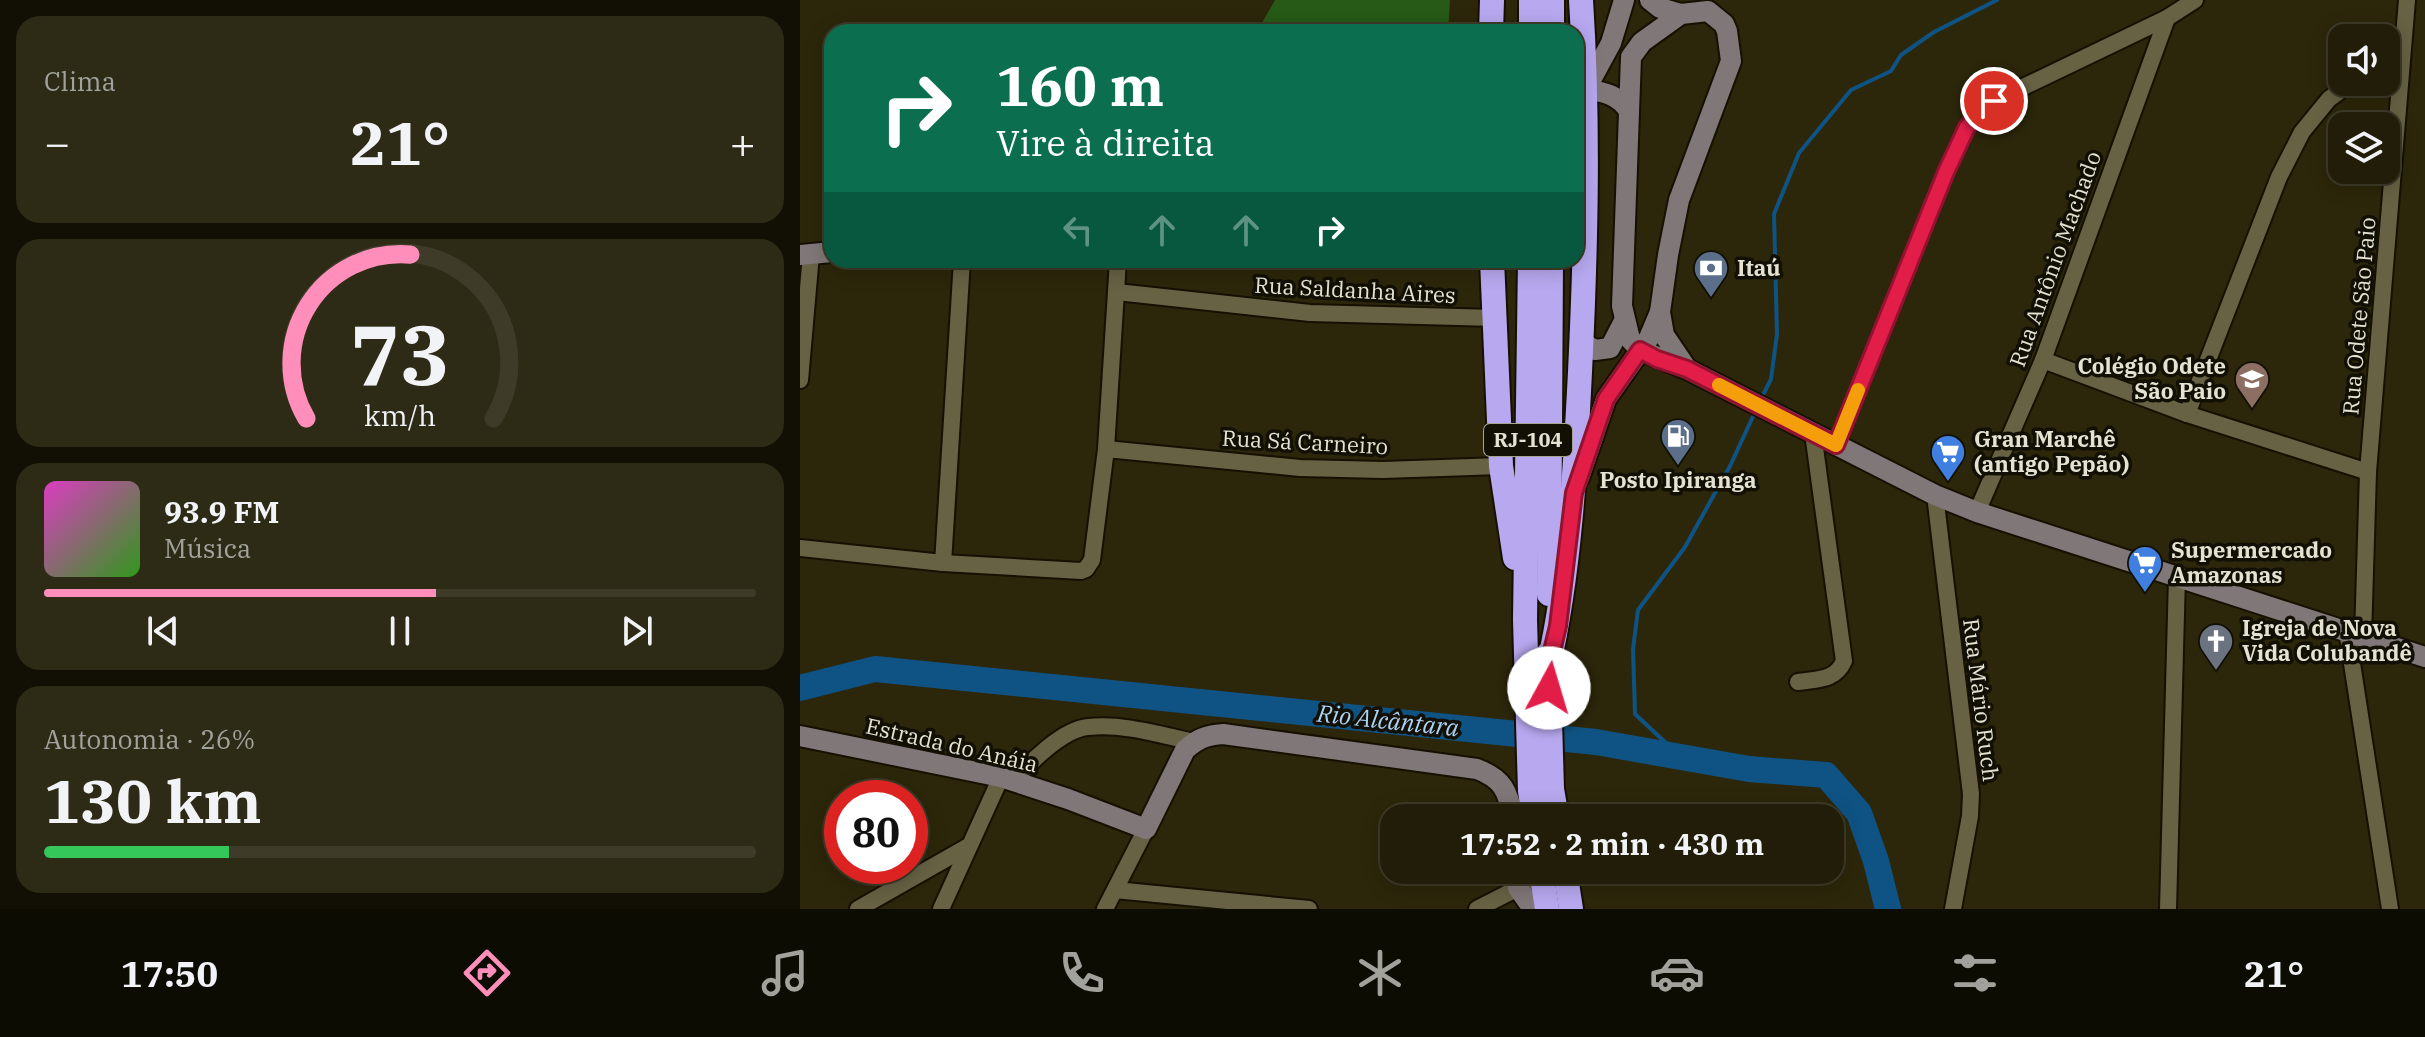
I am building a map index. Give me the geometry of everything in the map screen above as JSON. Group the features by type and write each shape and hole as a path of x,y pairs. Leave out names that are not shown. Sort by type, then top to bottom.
{"highway":[{"path":"1491,24 1492,0"},
{"path":"1531,0 1531,24"},
{"path":"1552,0 1552,24"},
{"path":"1581,0 1581,24"},
{"path":"1492,268 1501,466 1525,620"},
{"name":"RJ-104","path":"1530,268 1525,620 1541,681"},
{"name":"RJ-104","path":"1538,804 1541,790 1551,268"},
{"path":"1541,681 1558,626 1574,493 1583,268"},
{"name":"RJ-104","path":"1541,790 1549,804"},
{"path":"1547,909 1548,884"},
{"path":"1556,884 1571,909"}],"main road":[{"path":"1584,88 1611,43 1624,0"},
{"path":"1574,493 1606,399 1655,327 1679,200 1731,61 1730,39 1724,24 1715,16 1708,11 1681,14 1660,8 1650,0"},
{"path":"1681,14 1635,50 1629,64 1622,289 1624,321 1630,339 1640,350 1687,369 1935,495 1977,512 2425,657"},
{"path":"1584,93 1614,96 1629,111"},
{"path":"1624,321 1643,327 1649,325 1660,312"},
{"path":"1660,312 1664,335 1687,369"},
{"path":"1581,342 1595,350 1610,348 1624,321"},
{"path":"1146,829 1185,750 1208,735 1223,734 1464,767 1498,779 1508,804"},
{"name":"Estrada do Anáia","path":"806,742 1007,779 1146,829"},
{"path":"1520,884 1533,909"}],"street":[{"path":"1836,445 1967,127 1994,101 2167,18 2195,0"},
{"name":"Rua Odete São Paio","path":"2390,909 2355,634 2407,0"},
{"name":"Rua Antônio Machado","path":"1977,512 2043,360 2167,18"},
{"path":"2187,414 2279,177 2302,132 2333,96"},
{"path":"800,380 805,254"},
{"path":"943,563 961,268"},
{"path":"800,548 943,563 1081,571 1089,566 1106,449 1118,268"},
{"name":"Rua Saldanha Aires","path":"1117,292 1310,313 1495,318"},
{"path":"2043,360 2187,414 2368,472"},
{"path":"1798,682 1832,677 1844,661 1813,433"},
{"name":"Rua Sá Carneiro","path":"1106,449 1312,469 1501,466"},
{"name":"Rua Mário Ruch","path":"1935,495 1971,794 1970,816 1953,909"},
{"path":"2168,909 2177,577"},
{"path":"941,909 967,847 1007,779 1034,758 1085,727 1112,727 1194,742"},
{"path":"1105,909 1146,829"},
{"path":"858,909 967,847"},
{"path":"1477,909 1510,884"},
{"path":"1115,890 1309,909"}],"green space":[{"path":"1275,0 1450,0 1448,24 1262,24"}],"waterway":[{"path":"1761,399 1771,379 1777,334 1774,214 1799,153 1851,90 1891,71 1901,55 1934,32 1997,0"},
{"path":"1680,756 1635,714 1633,649 1638,610 1685,547 1730,466 1756,410"},
{"name":"Rio Alcântara","path":"800,688 875,669 1596,742 1749,769 1826,775 1859,813 1888,909"}],"slow traffic":[{"path":"1719,385 1836,445 1858,390"}],"place":[{"name":"Itaú","path":"1711,299"},
{"name":"Colégio Odete São Paio","path":"2252,410"},
{"name":"Posto Ipiranga","path":"1678,467"},
{"name":"Gran Marchê (antigo Pepão)","path":"1948,483"},
{"name":"Supermercado Amazonas","path":"2145,594"},
{"name":"Igreja de Nova Vida Colubandê","path":"2216,672"}],"route":[{"path":"1549,688 1548,668 1558,626 1574,493 1606,399 1640,350 1743,396 1836,445 1946,172 1967,127 1994,101"}]}
